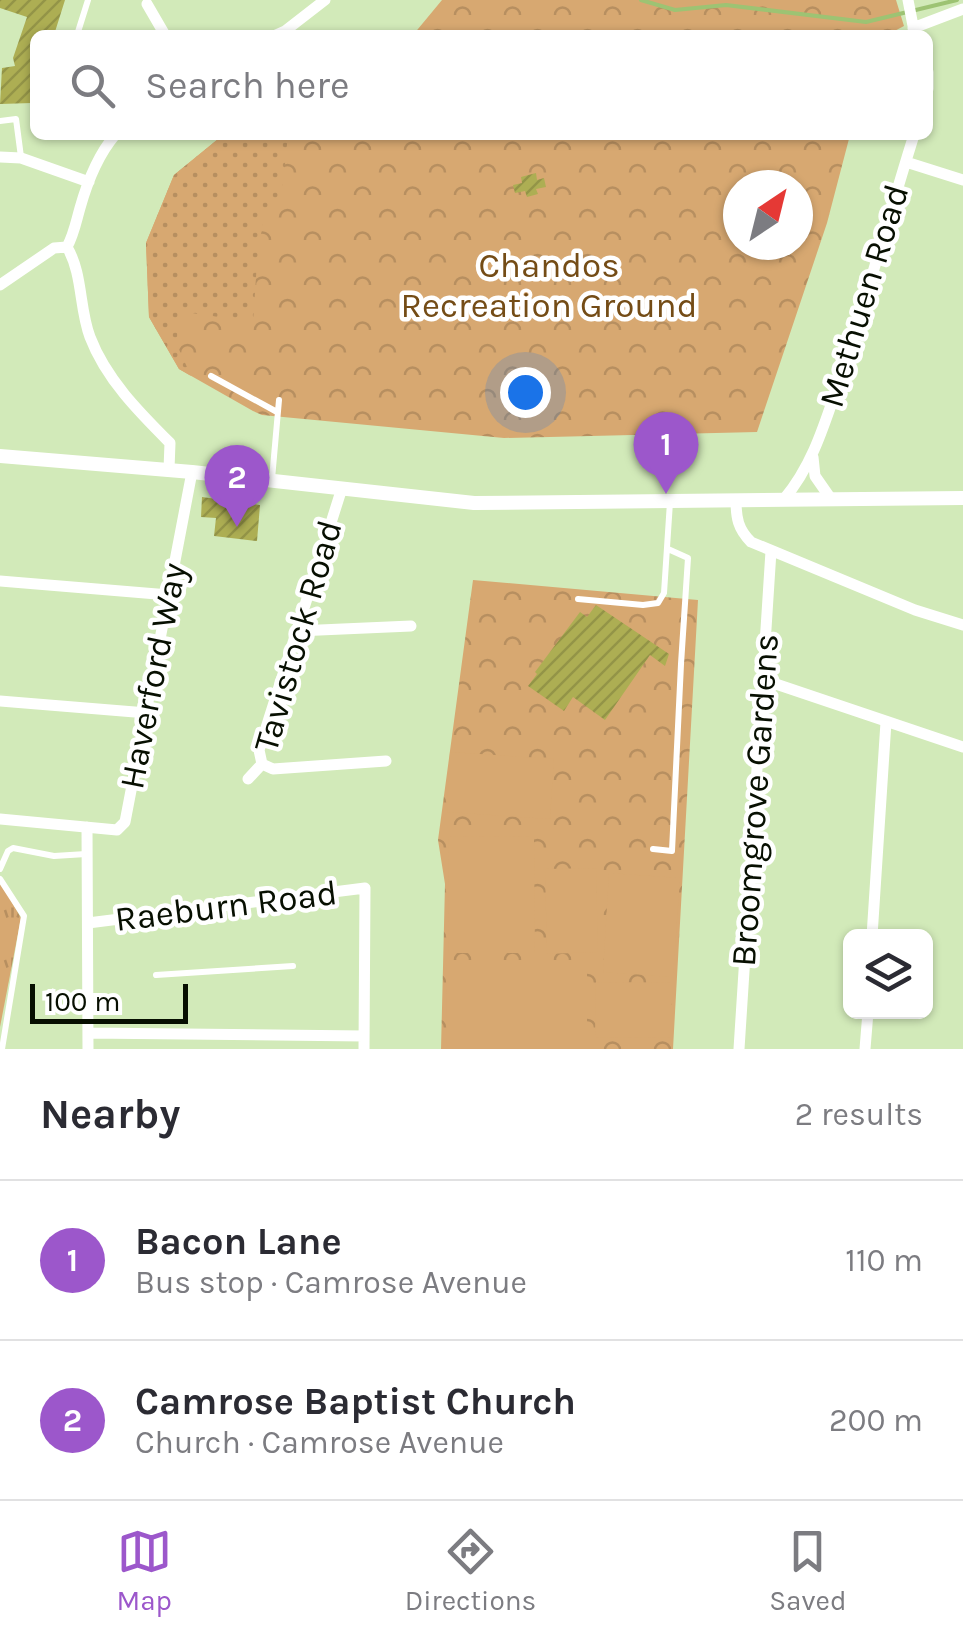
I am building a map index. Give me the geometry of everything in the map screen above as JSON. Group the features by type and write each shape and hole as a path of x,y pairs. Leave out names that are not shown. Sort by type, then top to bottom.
{"street":[{"path":"286,30 324,0"},
{"path":"908,0 914,30"},
{"path":"148,4 162,30"},
{"path":"918,30 963,9"},
{"path":"67,247 88,182 111,140"},
{"name":"Methuen Road","path":"784,499 813,456 862,312 913,140"},
{"path":"0,157 21,158 88,182"},
{"path":"906,162 963,180"},
{"path":"0,286 54,248 67,247"},
{"path":"67,247 76,262 90,337 113,380 170,443 170,470"},
{"path":"0,456 192,472 474,503 963,498"},
{"path":"813,456 816,476 831,499"},
{"name":"Haverford Way","path":"87,827 117,830 125,822 192,472"},
{"name":"Tavistock Road","path":"248,780 262,764 260,750 342,488"},
{"path":"736,500 741,532 752,542 916,610 963,624"},
{"name":"Broomgrove Gardens","path":"739,1049 772,551"},
{"path":"0,581 169,594"},
{"path":"298,631 411,626"},
{"path":"764,680 963,747"},
{"path":"0,700 147,713"},
{"path":"872,929 886,722"},
{"path":"262,764 274,769 386,761"},
{"path":"0,819 87,827 88,1049"},
{"name":"Raeburn Road","path":"88,923 365,888 364,1042"},
{"path":"865,1049 867,1019"},
{"path":"88,1033 364,1042"}],"lane":[{"path":"79,30 88,0"},
{"path":"0,121 16,119 21,158"},
{"path":"210,376 277,412"},
{"path":"272,480 279,400"},
{"path":"578,599 658,603 664,593 670,501"},
{"path":"653,849 672,850 688,558 668,548"},
{"path":"0,869 8,851 14,848 54,856 88,854"},
{"path":"0,879 24,916 2,1049"},
{"path":"156,975 293,966"}],"green space":[{"path":"442,0 896,0 904,26 896,30 417,30"},
{"name":"Chandos Recreation Ground","path":"217,140 849,140 827,223 757,432 504,438 262,415 179,369 149,317 146,243 174,175"},
{"path":"217,140 287,140 281,203 265,208 253,322 178,311 177,345 191,376 179,369 149,317 146,243 174,175"},
{"path":"473,580 698,600 673,1049 441,1049 445,884 438,840"},
{"path":"450,752 554,759 550,819 447,812"},
{"path":"534,836 535,953 449,953 448,837"},
{"path":"596,868 598,952 547,954 545,869"},
{"path":"609,873 680,878 673,977 603,972"},
{"path":"0,881 21,918 0,1027"},
{"path":"446,961 587,961 587,1049 447,1049"},
{"path":"596,982 671,983 671,1038 595,1037"}],"building":[{"path":"0,0 65,0 56,30 30,30 30,103 0,104 2,68 15,66 13,58 27,17 0,8"},
{"path":"536,173 537,180 544,178 546,187 527,197 525,191 515,193 513,185 522,183 521,177"},
{"path":"202,497 260,505 257,541 214,536 216,518 201,517"},
{"path":"596,605 669,654 665,666 650,655 605,720 573,697 564,711 528,686 580,612 587,617"}],"waterway":[{"path":"641,0 675,10 726,5 866,22 957,0"}],"place":[{"name":"Bacon Lane","path":"666,494"},
{"name":"Camrose Baptist Church","path":"237,527"}]}
